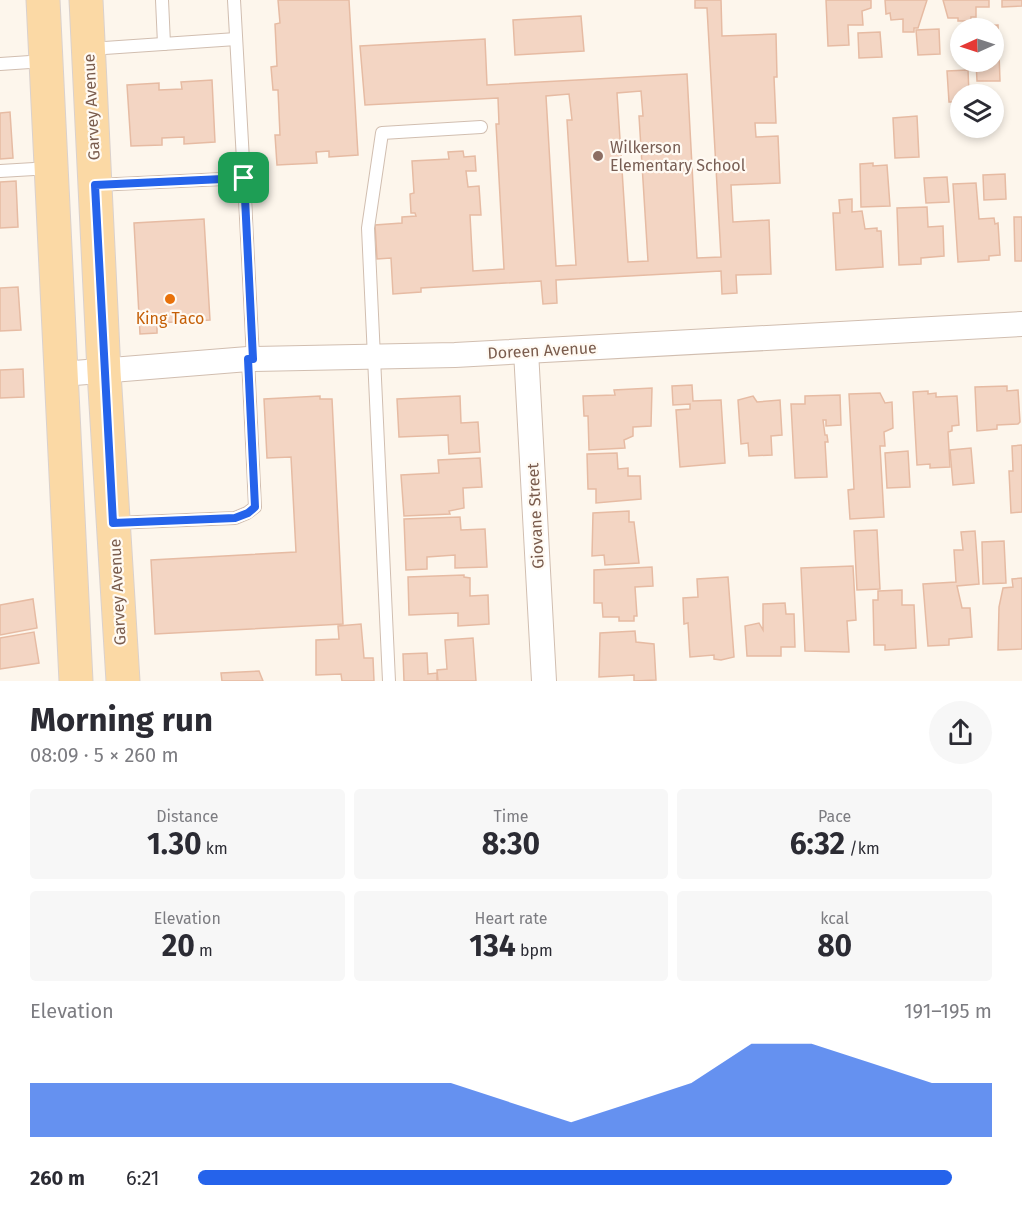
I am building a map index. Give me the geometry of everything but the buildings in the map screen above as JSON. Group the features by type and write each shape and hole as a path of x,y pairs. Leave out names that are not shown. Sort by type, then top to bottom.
{"main road":[{"path":"43,0 75,681"},
{"name":"Garvey Avenue","path":"86,0 104,372 123,681"}],"street":[{"name":"Doreen Avenue","path":"62,374 250,359 526,351 1022,324"},
{"name":"Giovane Street","path":"526,351 544,681"}],"lane":[{"path":"162,0 164,44"},
{"path":"113,523 235,518 248,513 255,507 244,178 234,0"},
{"path":"88,49 236,39"},
{"path":"0,64 46,61"},
{"path":"389,681 372,356 368,228 382,133 481,127"},
{"path":"0,171 52,168"},
{"path":"95,185 244,178"}],"place":[{"name":"Wilkerson Elementary School","path":"598,156"},
{"name":"King Taco","path":"170,299"}],"route":[{"path":"244,178 253,359 248,359 255,507 248,513 235,518 113,523 95,185 244,178"}]}
